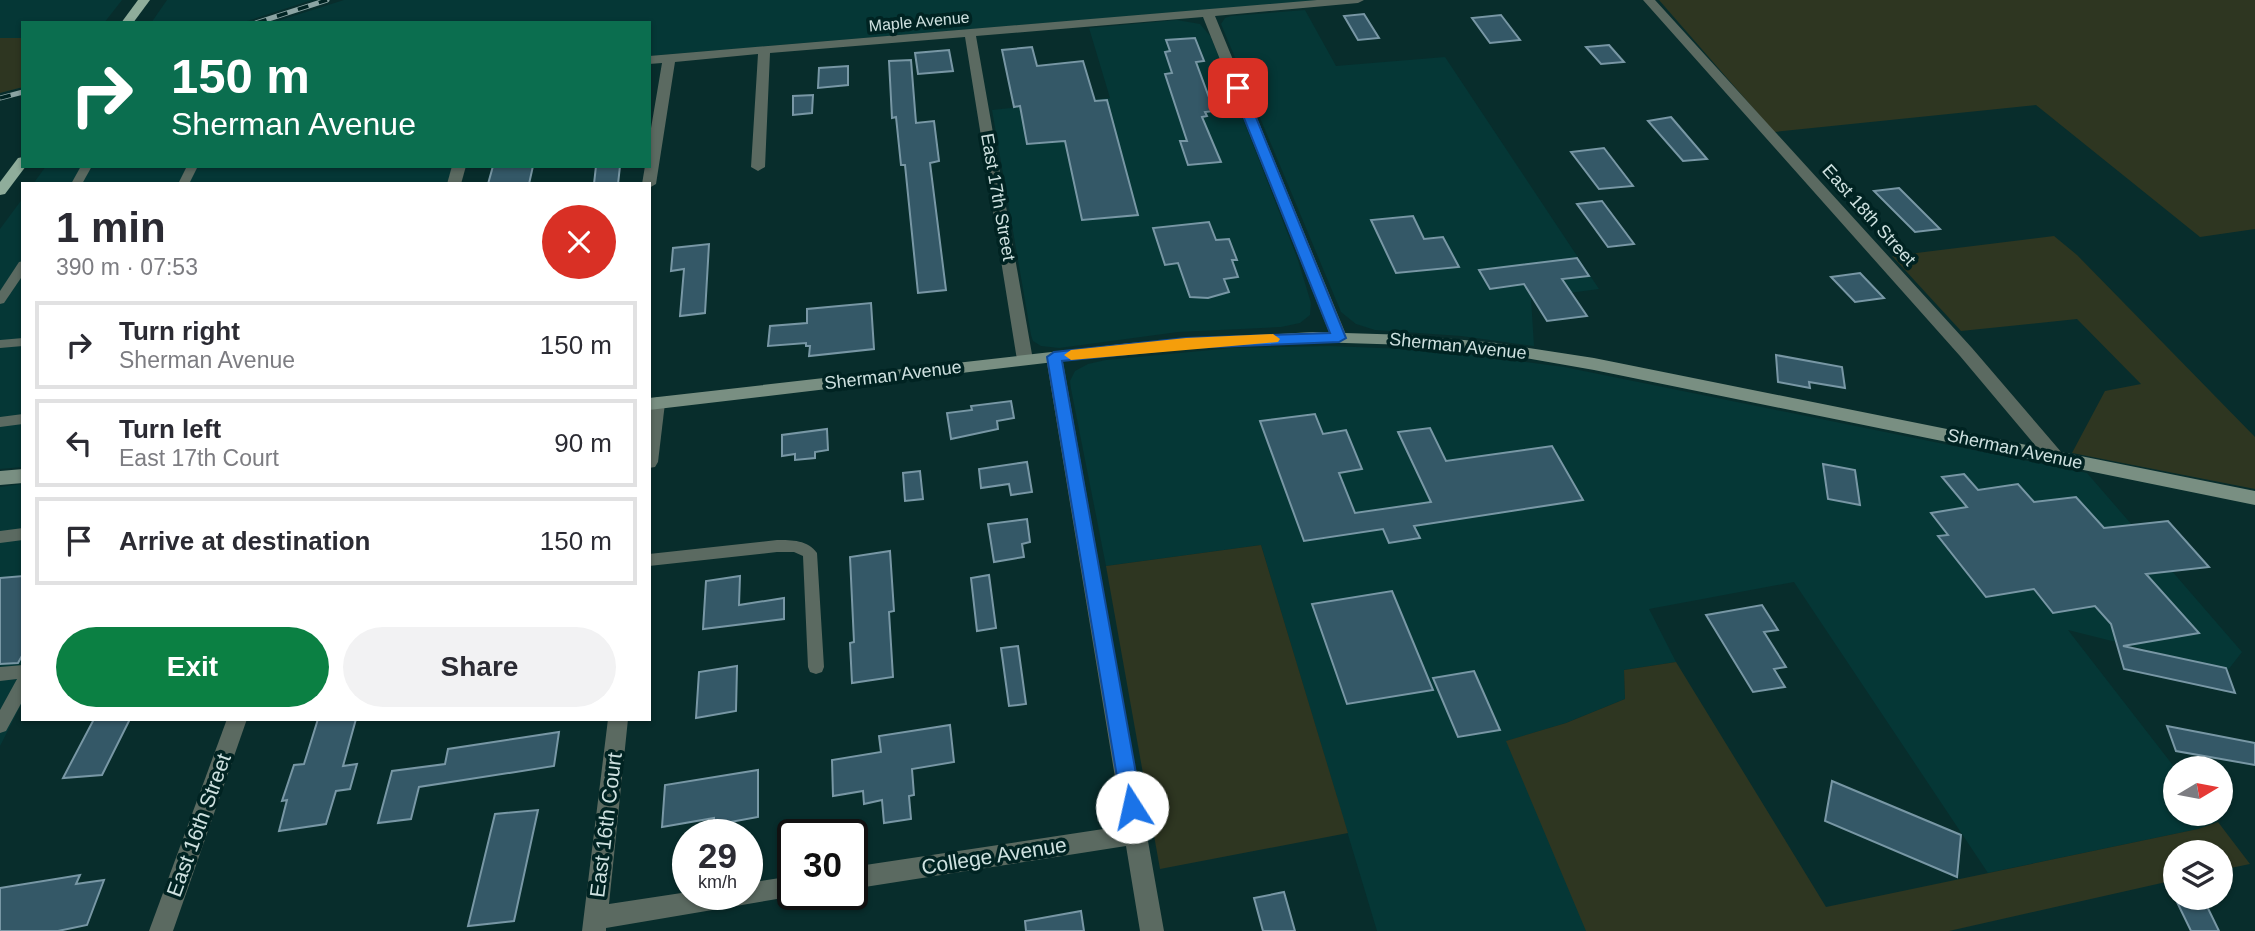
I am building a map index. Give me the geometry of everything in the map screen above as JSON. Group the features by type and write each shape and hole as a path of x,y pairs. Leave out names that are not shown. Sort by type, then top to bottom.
{"main road":[{"path":"128,21 144,0"},
{"path":"0,191 21,164"}],"street":[{"name":"Maple Avenue","path":"651,60 1358,0"},
{"name":"East 18th Street","path":"1650,0 1957,342 2056,458"},
{"path":"1208,14 1339,338"},
{"name":"East 17th Street","path":"970,33 1025,360"},
{"path":"758,167 764,49"},
{"path":"649,182 669,58"},
{"name":"Sherman Avenue","path":"653,403 1025,360 1220,341 1339,338 1454,343 1553,357 2255,498"},
{"path":"1054,357 1152,931"},
{"path":"651,433 653,403"},
{"path":"0,478 21,476"},
{"name":"East 16th Street","path":"160,931 236,721"},
{"name":"East 16th Court","path":"595,924 618,721"},
{"name":"College Avenue","path":"868,876 1136,834"},
{"path":"595,924 777,890"}],"lane":[{"path":"0,300 21,268"},
{"path":"0,344 21,342"},
{"path":"0,422 21,419"},
{"path":"0,537 21,534"},
{"path":"651,560 777,546 796,546 810,553 816,667"},
{"path":"0,674 21,672"},
{"path":"3,717 21,687"}],"shaded area":[{"path":"0,0 122,0 106,21 21,21 21,88 0,93"},
{"path":"167,0 312,0 247,21 152,21"},
{"path":"344,0 1323,0 651,56 651,21 277,21"},
{"path":"1305,10 1336,66 1445,57 1599,289 1531,298 1534,346 1461,336 1375,330 1356,324 1341,312 1221,24 1225,18 1231,16"},
{"path":"1177,20 1200,24 1211,37 1298,260 1311,303 1310,315 1300,323 1281,327 1178,332 1059,348 1041,346 1033,341 1031,335 992,110 1110,98 1089,28"},
{"path":"45,168 454,168 451,182 34,182"},
{"path":"21,201 21,467 0,469 0,229"},
{"path":"1329,346 1432,350 1564,367 2087,473 2242,652 2228,670 2068,630 2166,756 2163,756 2163,826 2207,826 1988,873 1794,582 1649,609 1676,662 1624,670 1625,699 1566,723 1507,741 1587,931 1377,931 1261,545 1106,566 1071,389 1070,381 1075,371 1088,364 1106,360 1232,348"},
{"path":"21,484 21,705 0,746 0,487"}],"green space":[{"path":"1659,0 2255,0 2255,229 2200,237 2036,105 1774,132"},
{"path":"0,38 21,38 21,88 0,93"},
{"path":"2054,236 2077,255 2255,437 2255,489 2072,453 2105,391 2141,384 2077,319 1961,331 1892,256"},
{"path":"1261,545 1348,833 1160,869 1106,566"},
{"path":"1676,662 1826,907 2207,826 2221,826 2232,840 2163,840 2163,883 1949,931 1586,931 1506,741 1566,723 1625,699 1624,670"},
{"path":"2233,842 2250,864 2233,868"}],"building":[{"path":"1364,14 1379,38 1358,40 1344,16"},
{"path":"1501,15 1520,40 1490,43 1472,18"},
{"path":"1195,38 1204,61 1196,62 1214,111 1205,112 1207,116 1202,117 1221,162 1188,165 1180,141 1187,141 1165,74 1172,73 1165,52 1170,51 1166,40"},
{"path":"1609,45 1624,62 1601,64 1586,47"},
{"path":"1032,47 1037,66 1083,61 1095,101 1107,100 1138,215 1082,220 1065,141 1027,144 1020,106 1014,107 1002,50"},
{"path":"949,50 953,71 918,74 915,53"},
{"path":"911,60 916,123 934,121 939,161 930,163 946,290 918,293 905,165 901,165 896,117 892,118 889,61"},
{"path":"848,66 848,85 818,88 819,68"},
{"path":"813,95 812,113 793,115 793,96"},
{"path":"1671,117 1707,159 1683,161 1648,121"},
{"path":"1604,148 1633,186 1599,189 1571,152"},
{"path":"492,168 533,168 529,182 489,182"},
{"path":"596,168 620,168 618,182 594,182"},
{"path":"1899,188 1940,229 1915,232 1874,191"},
{"path":"1602,201 1634,244 1608,247 1577,204"},
{"path":"1413,216 1424,239 1443,237 1459,267 1396,273 1371,220"},
{"path":"1209,222 1216,240 1229,239 1237,260 1232,260 1238,277 1224,279 1229,292 1208,298 1190,297 1178,263 1165,265 1153,228"},
{"path":"709,244 705,313 680,316 684,269 671,271 673,248"},
{"path":"1577,258 1589,276 1562,279 1587,316 1547,321 1524,284 1490,289 1479,270"},
{"path":"1860,273 1884,298 1855,302 1831,277"},
{"path":"871,303 874,349 809,356 810,346 806,346 806,343 768,346 770,326 807,323 807,309"},
{"path":"1776,355 1842,367 1845,388 1809,382 1810,388 1778,382"},
{"path":"1011,401 1014,418 997,421 998,429 951,439 947,413 972,410 971,406"},
{"path":"1315,414 1323,434 1346,430 1362,469 1339,473 1355,513 1431,502 1398,432 1430,428 1446,461 1552,446 1583,500 1414,526 1420,538 1389,543 1383,529 1304,541 1260,421"},
{"path":"827,429 828,450 815,452 815,458 795,460 795,454 782,456 782,435"},
{"path":"1027,462 1032,492 1011,495 1009,484 981,488 979,469"},
{"path":"1823,464 1855,470 1860,505 1828,499"},
{"path":"920,471 923,499 905,501 903,473"},
{"path":"1964,474 1978,490 2018,484 2034,502 2076,497 2104,528 2168,521 2209,567 2146,574 2199,633 2123,646 2226,668 2235,693 2124,669 2111,624 2095,606 2053,613 2034,589 1986,597 1938,536 1948,535 1931,513 1967,507 1942,477"},
{"path":"1027,519 1030,542 1022,544 1024,557 994,562 988,524"},
{"path":"890,551 894,611 889,612 893,677 852,683 850,643 854,642 850,557"},
{"path":"989,575 996,628 977,631 971,578"},
{"path":"21,576 21,658 18,663 0,664 0,578"},
{"path":"740,576 739,605 784,598 784,619 703,629 706,581"},
{"path":"1392,591 1433,690 1347,704 1312,604"},
{"path":"1762,605 1778,630 1764,632 1786,667 1774,669 1785,687 1753,692 1706,615"},
{"path":"1018,646 1026,704 1009,706 1001,648"},
{"path":"737,666 736,711 696,718 699,672"},
{"path":"1474,671 1500,730 1458,737 1433,678"},
{"path":"93,721 129,721 102,775 63,778"},
{"path":"317,721 355,721 343,766 357,764 350,789 336,791 326,824 279,831 287,800 282,801 294,765 304,764"},
{"path":"950,725 954,762 912,769 914,795 909,796 911,819 884,823 882,800 864,804 863,791 833,796 832,760 881,752 879,736"},
{"path":"2167,726 2255,743 2255,765 2233,761 2233,756 2204,756 2176,751"},
{"path":"559,732 554,766 419,787 411,819 378,823 392,771 445,764 448,749"},
{"path":"758,770 758,817 672,819 672,825 662,827 665,785"},
{"path":"1832,781 1961,835 1957,877 1825,821"},
{"path":"538,810 514,921 468,926 495,814"},
{"path":"80,875 76,884 104,880 87,925 58,931 0,931 0,888"},
{"path":"1284,892 1295,931 1263,931 1254,898"},
{"path":"2181,910 2209,910 2219,931 2191,931"},
{"path":"1081,911 1084,931 1026,931 1025,921"}],"railway":[{"path":"262,21 327,0"},
{"path":"0,98 21,93"}],"slow traffic":[{"path":"1071,355 1186,343 1273,339"}],"route":[{"path":"1132,807 1054,357 1230,340 1339,338 1238,88"}]}
